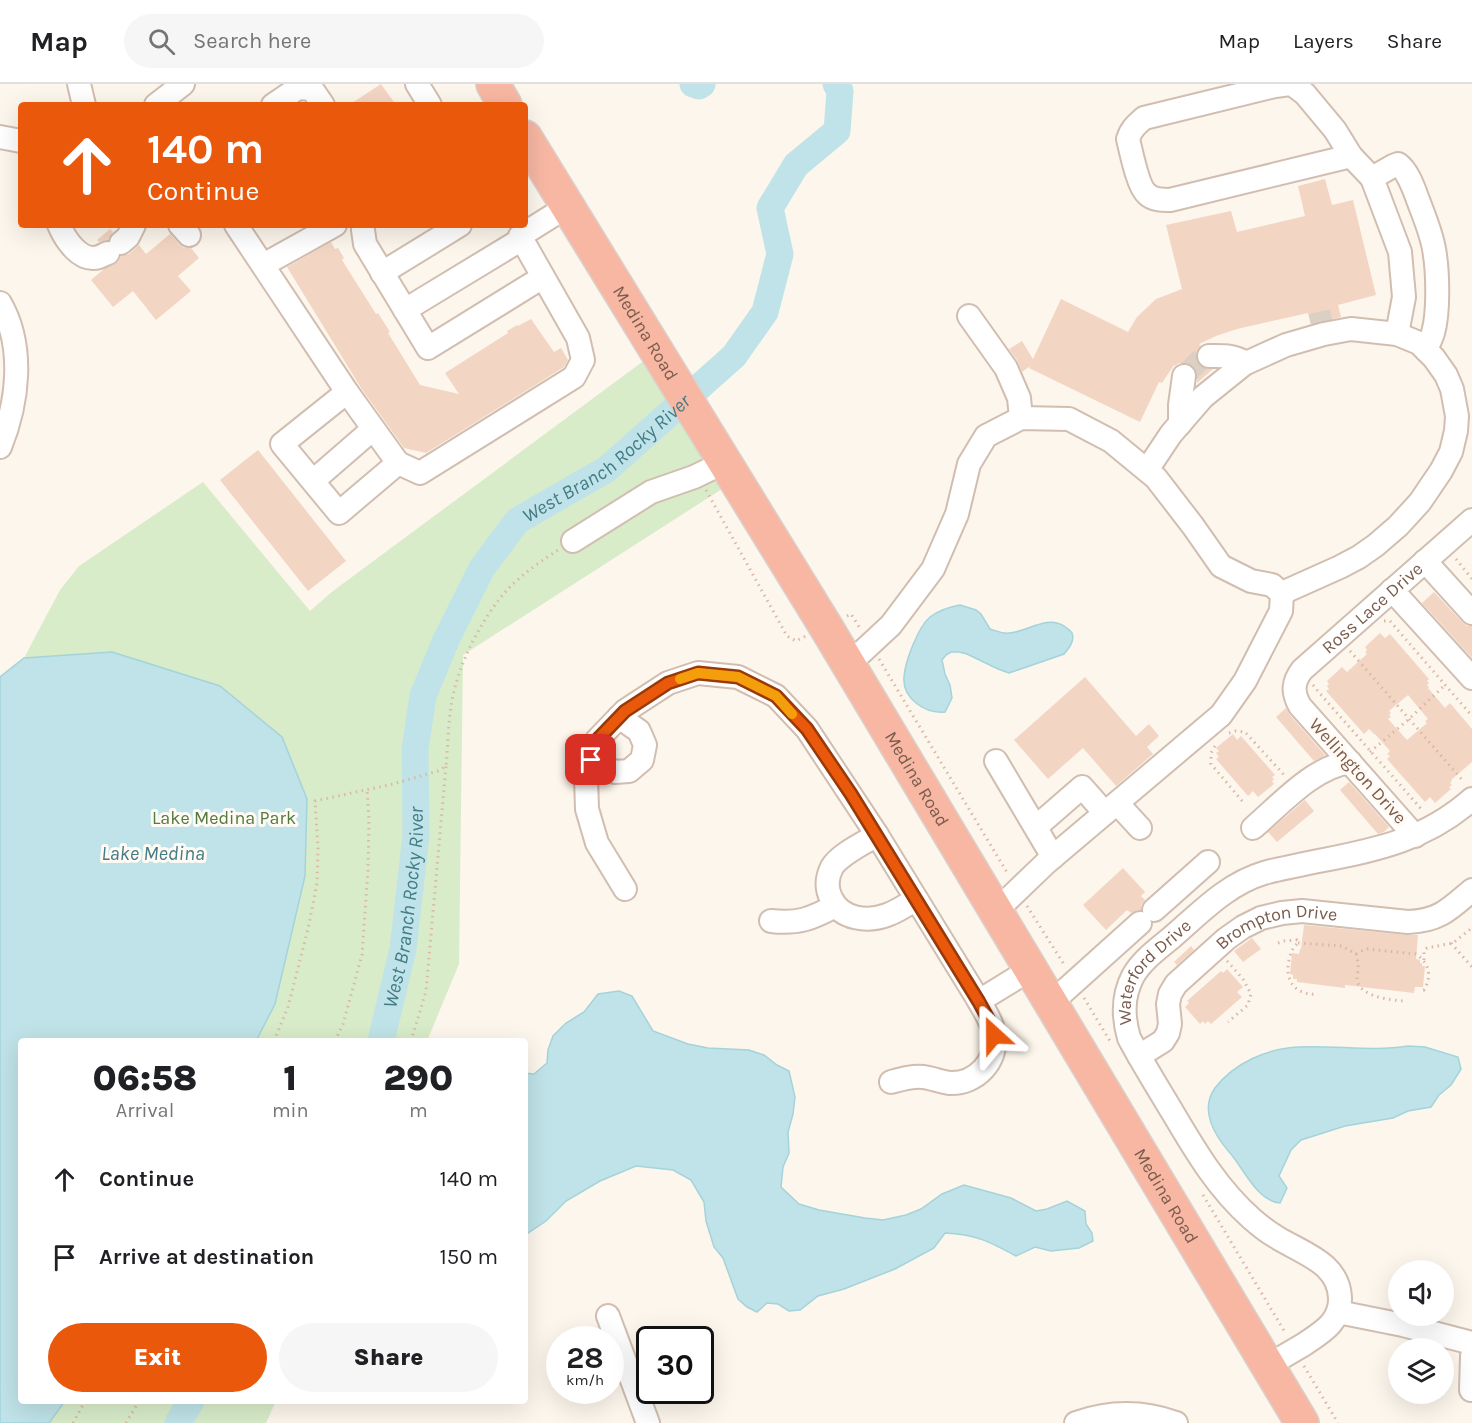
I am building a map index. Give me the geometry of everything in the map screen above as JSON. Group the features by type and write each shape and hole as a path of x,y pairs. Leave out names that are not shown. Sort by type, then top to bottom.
{"highway":[{"path":"493,84 504,102"},
{"name":"Medina Road","path":"528,142 664,363 711,458 847,662 1302,1423"}],"street":[{"path":"79,84 83,102"},
{"path":"161,102 183,84"},
{"path":"417,84 428,102"},
{"path":"1351,156 1170,200 1158,200 1146,194 1140,184 1128,139 1130,132 1144,118 1275,86 1291,84 1305,94 1335,130 1351,156 1372,178 1400,252 1404,297 1397,334"},
{"path":"280,102 309,90"},
{"path":"0,137 18,140"},
{"path":"1372,178 1398,164 1402,167 1427,224 1434,249 1437,281 1433,332 1426,350"},
{"path":"528,228 568,206"},
{"path":"59,228 71,246 86,257 97,258 121,240"},
{"path":"239,228 347,392 398,463 420,473 574,377 582,360 578,338 518,233 405,310"},
{"path":"263,265 330,228"},
{"path":"362,228 365,244 428,348 543,277"},
{"path":"382,273 455,228"},
{"path":"0,303 11,331 16,355 16,379 13,404 0,447"},
{"path":"969,316 1006,368 1019,398 1021,418"},
{"path":"1341,318 1351,321 1365,331"},
{"path":"1147,470 1172,434 1203,398 1246,363 1306,333 1324,334 1351,329 1397,334 1419,344 1426,350 1446,375 1452,389 1456,416 1456,431 1451,452 1441,471 1420,502 1376,545 1340,567 1282,593"},
{"path":"1209,356 1239,358 1246,363"},
{"path":"1180,424 1184,376"},
{"path":"347,392 282,444 339,513 398,463"},
{"path":"847,662 862,652 891,625 933,569 957,514 969,464 986,436 1021,418 1069,420 1111,441 1156,478 1221,566 1251,581 1272,585 1282,593"},
{"path":"313,481 373,429"},
{"path":"573,541 711,458"},
{"name":"Ross Lace Drive","path":"1300,706 1295,698 1294,687 1296,678 1302,670 1472,520"},
{"path":"1425,561 1472,613"},
{"path":"1392,590 1472,678"},
{"path":"996,911 1053,857 1221,715 1245,681 1281,611 1282,593"},
{"path":"625,889 597,843 587,808 586,777 597,740 625,711 668,683 698,673 738,677 776,696 807,729 877,835 991,1024 995,1046 992,1058 975,1077 963,1082 950,1083 923,1077 906,1077 891,1082"},
{"name":"Wellington Drive","path":"1300,706 1350,762 1421,826"},
{"path":"591,760 615,772 629,771 642,760 645,745 639,731 620,717"},
{"path":"996,761 1053,857"},
{"path":"1253,828 1313,776 1328,767 1350,762"},
{"path":"1036,827 1082,787 1140,828"},
{"name":"Waterford Drive","path":"1338,1312 1339,1287 1334,1275 1324,1264 1253,1220 1212,1177 1198,1156 1130,1038 1125,1022 1124,1006 1127,990 1144,961 1221,894 1240,883 1264,873 1382,848 1421,826 1441,822 1468,804"},
{"path":"877,835 841,857 833,866 828,876 827,887 835,906 853,918 871,918 886,915 916,899"},
{"path":"1051,1003 1208,862"},
{"name":"Brompton Drive","path":"1139,1056 1163,1041 1168,1033 1170,1024 1168,1004 1170,994 1176,984 1226,939 1261,918 1302,911 1408,922 1421,921 1447,912 1472,890"},
{"path":"771,921 787,923 802,921 835,906"},
{"path":"979,1002 1031,969"},
{"path":"1268,1366 1325,1331 1338,1312 1403,1325 1472,1343"},
{"path":"608,1316 648,1423"},
{"path":"1471,1390 1472,1356"},
{"path":"1076,1423 1115,1414 1139,1414 1167,1422"}],"path":[{"path":"711,458 788,636 796,641"},
{"path":"412,1038 426,991 452,701 458,676 486,619 507,590 538,564 573,541"},
{"path":"1458,555 1456,561 1472,579"},
{"path":"846,617 851,614 856,621"},
{"path":"1382,622 1390,621 1472,716"},
{"path":"1349,650 1409,719 1468,804"},
{"path":"1314,681 1314,687 1370,752 1421,826"},
{"path":"1370,752 1445,685"},
{"path":"1226,735 1236,731 1245,732 1298,789"},
{"path":"1217,744 1211,753 1211,764 1243,802"},
{"path":"274,1038 288,1007 308,929 316,884 318,848 315,801 393,784 438,771 446,766"},
{"path":"336,1038 343,1024 362,955 368,870 367,790"},
{"path":"1424,961 1423,954 1427,948 1451,943 1472,928"},
{"path":"1278,944 1297,940 1298,943 1342,946 1356,954 1357,978 1362,988 1371,995 1404,1001"},
{"path":"1298,943 1293,948 1288,963 1289,979 1298,990 1318,994"},
{"path":"1451,943 1472,967"},
{"path":"1356,954 1367,949 1413,953 1420,956 1428,966 1430,973 1424,990 1420,989"},
{"path":"1220,966 1227,960 1243,979 1251,994 1248,1005 1228,1022"},
{"path":"1310,1376 1338,1423"},
{"path":"73,1423 83,1404"},
{"path":"126,1423 137,1404"}],"green space":[{"name":"Lake Medina Park","path":"657,351 736,480 463,655 459,964 428,1038 18,1038 18,1404 275,1404 266,1423 0,1423 0,676 24,658 60,590 79,566 203,482 310,611 333,591"}],"water":[{"path":"960,605 976,610 990,629 1002,633 1016,632 1050,622 1064,626 1071,632 1072,642 1064,654 1009,673 967,654 951,652 942,660 952,698 945,712 923,708 911,698 904,685 907,663 913,645 930,617"},
{"name":"Lake Medina","path":"112,652 220,686 282,737 307,799 305,876 275,1004 258,1038 18,1038 18,1404 63,1404 49,1423 0,1423 0,677 24,658"},
{"path":"619,991 632,996 653,1031 688,1044 708,1048 749,1050 764,1055 789,1071 795,1097 788,1132 789,1153 783,1167 781,1187 799,1204 819,1210 883,1220 921,1209 942,1194 964,1185 1011,1198 1036,1211 1067,1201 1085,1211 1086,1224 1092,1233 1093,1241 1079,1248 1051,1251 1035,1247 1016,1256 982,1240 945,1233 934,1248 895,1269 844,1289 818,1296 800,1310 789,1311 778,1304 767,1303 757,1312 738,1299 723,1258 714,1247 706,1221 704,1202 691,1180 673,1170 636,1166 600,1181 566,1201 546,1221 528,1233 528,1073 534,1074 547,1063 548,1050 553,1036 566,1023 584,1012 598,994"},
{"path":"1299,1047 1394,1048 1425,1047 1458,1057 1461,1069 1451,1085 1439,1095 1431,1107 1408,1111 1393,1118 1345,1126 1301,1140 1291,1150 1279,1176 1287,1188 1280,1203 1264,1197 1258,1191 1214,1131 1209,1114 1210,1096 1232,1071 1252,1059 1275,1050"}],"building":[{"path":"381,84 394,102 354,102"},
{"path":"1325,179 1332,205 1353,200 1376,295 1338,305 1341,317 1311,324 1308,313 1237,329 1199,344 1201,346 1197,350 1197,362 1203,368 1213,369 1197,383 1197,371 1192,365 1179,363 1174,365 1162,383 1159,382 1140,422 1029,368 1030,366 1022,372 1009,349 1022,341 1033,359 1061,299 1128,332 1137,317 1156,299 1182,289 1166,225 1231,211 1237,232 1305,216 1298,186"},
{"path":"110,229 113,232 108,240 99,242 97,240"},
{"path":"170,234 184,248 191,248 199,258 178,276 191,291 156,320 133,291 113,307 91,280 139,245 146,254"},
{"path":"331,242 335,249 338,248 344,258 342,260 390,332 388,333 420,385 459,394 445,373 508,333 507,331 531,319 554,352 561,348 568,360 564,367 426,453 404,448 361,388 287,267"},
{"path":"258,450 346,561 308,591 220,480"},
{"path":"1434,592 1462,622 1467,626 1472,626 1472,658 1422,603"},
{"path":"1380,633 1385,638 1390,634 1429,679 1428,688 1445,708 1450,703 1472,729 1472,762 1451,780 1452,785 1449,787 1451,789 1435,803 1430,797 1425,802 1387,759 1390,751 1375,734 1369,729 1364,734 1326,691 1329,689 1327,681 1342,667 1347,672 1367,654 1365,647","holes":["1408,695 1428,719 1425,721 1427,723 1407,740 1388,719 1391,717 1389,711"]},
{"path":"1085,677 1136,736 1149,724 1159,736 1147,747 1153,754 1116,786 1083,748 1048,779 1014,740"},
{"path":"1286,708 1324,756 1314,761 1276,717"},
{"path":"1233,734 1237,740 1241,736 1275,775 1272,777 1274,784 1258,797 1253,791 1248,796 1216,759 1219,757 1216,753 1219,751 1216,748"},
{"path":"1349,782 1389,827 1384,832 1378,834 1340,790"},
{"path":"1305,800 1314,811 1277,842 1268,832"},
{"path":"1123,868 1145,892 1141,896 1145,900 1141,905 1141,910 1131,913 1127,910 1106,930 1083,905"},
{"path":"1304,925 1418,935 1416,959 1420,960 1422,966 1425,966 1423,987 1415,987 1414,993 1297,982 1297,979 1293,979 1293,975 1290,974 1292,953 1299,954"},
{"path":"1252,938 1261,949 1243,962 1234,951"},
{"path":"1191,946 1194,950 1177,965 1174,962"},
{"path":"1227,969 1243,987 1237,992 1242,997 1211,1024 1208,1021 1205,1024 1203,1021 1200,1024 1185,1007 1189,1003 1187,1001 1221,971 1223,973"}],"waterway":[{"name":"West Branch Rocky River","path":"693,84 699,86 702,84"},
{"name":"West Branch Rocky River","path":"382,1038 403,949 416,835 415,749 423,696 446,640 482,568 517,521 607,469 734,356 765,312 780,254 770,208 796,165 837,131 840,91 836,84"},
{"name":"West Branch Rocky River","path":"178,1423 189,1404"}],"tunnel":[{"path":"1311,325 1341,318"},
{"path":"1184,376 1199,361 1209,356"}],"slow traffic":[{"path":"680,679 698,673 738,677 776,696 792,714"}],"route":[{"path":"591,760 597,740 625,711 668,683 698,673 738,677 776,696 807,729 851,794 979,1002 991,1024 994,1035"}]}
